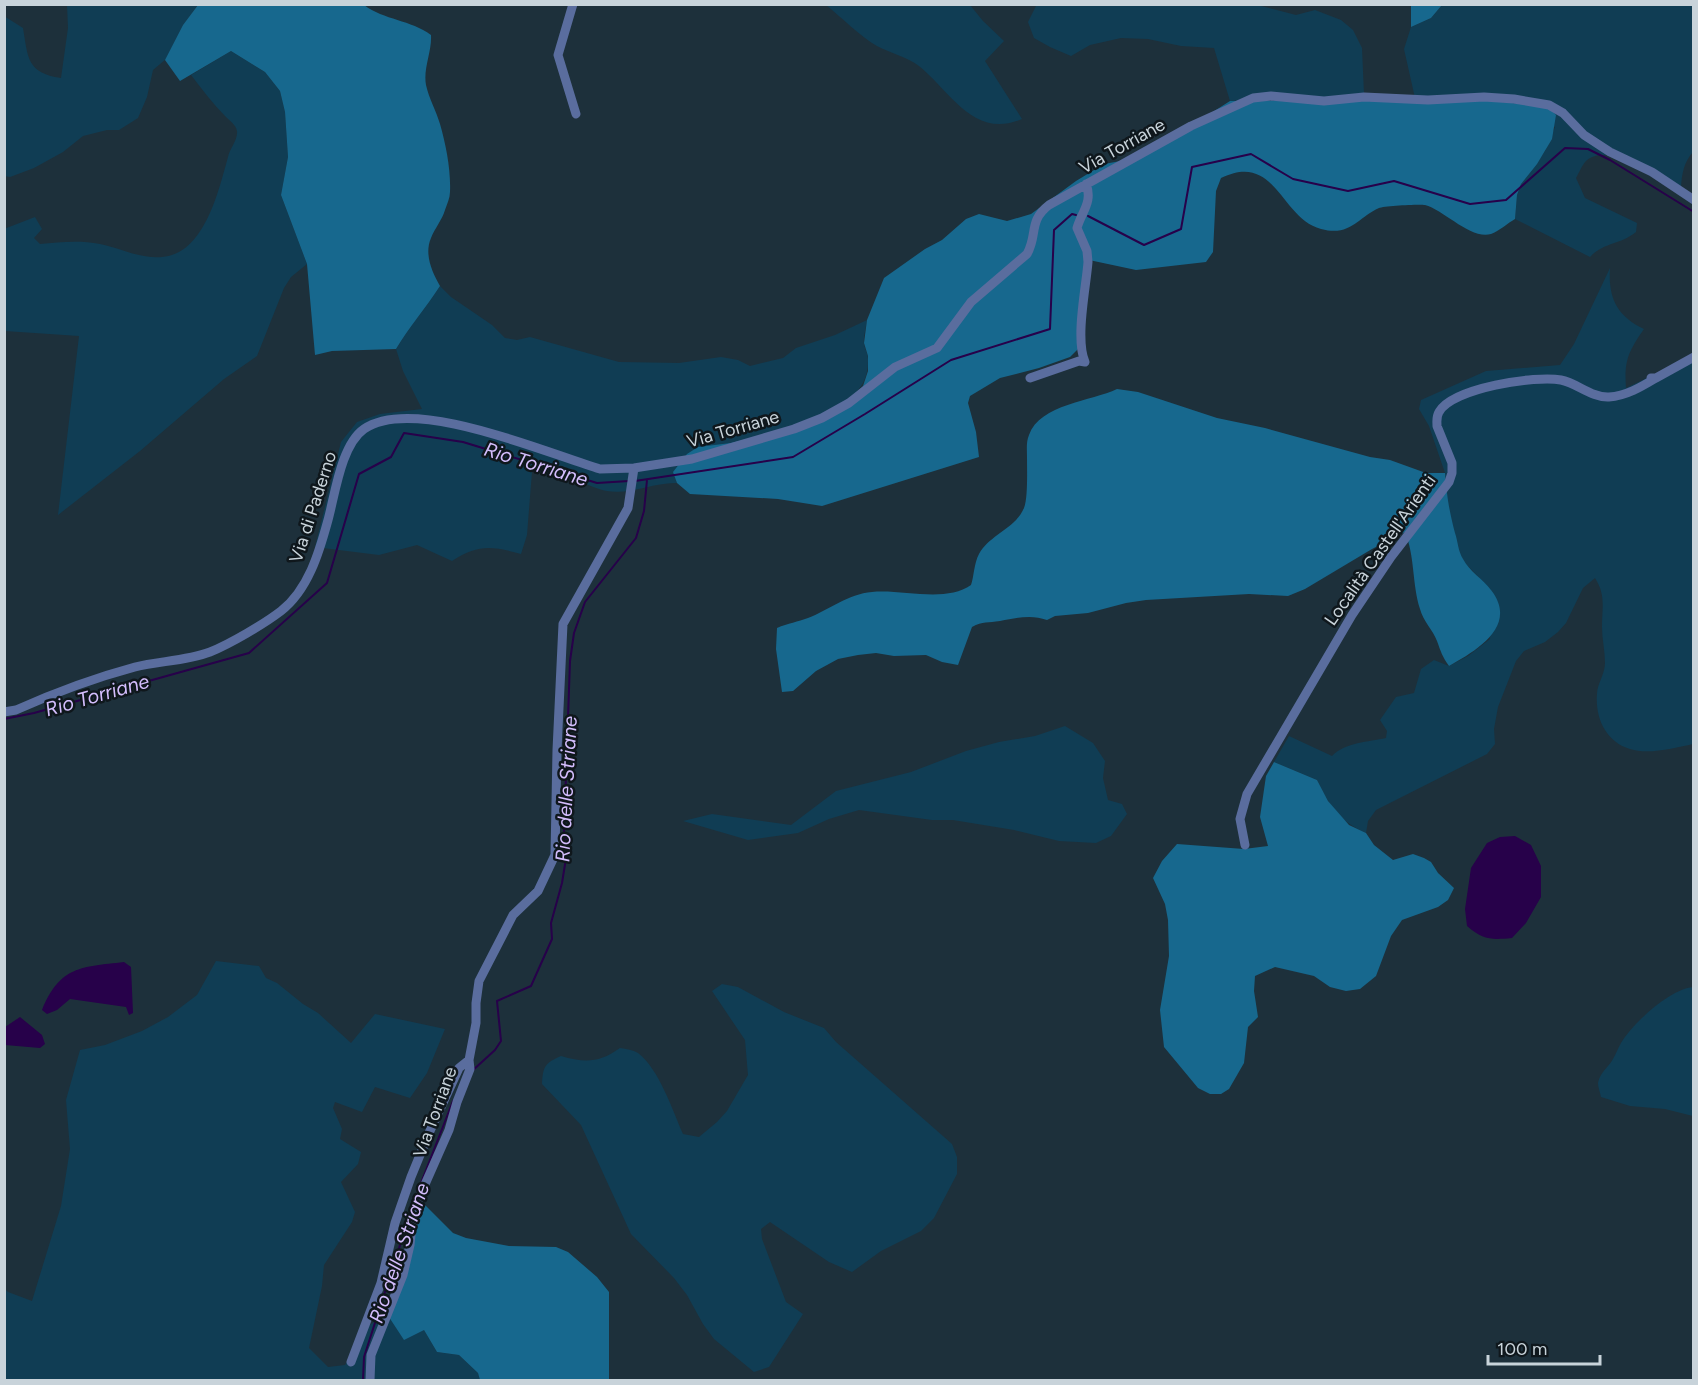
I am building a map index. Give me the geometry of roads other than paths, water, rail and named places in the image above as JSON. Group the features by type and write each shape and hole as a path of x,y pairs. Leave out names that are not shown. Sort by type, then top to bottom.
{"street":[{"path":"573,4 558,55 576,114"},
{"name":"Via Torriane","path":"600,469 632,477 771,436 822,418 849,403 895,367 940,345 971,302 1027,254 1035,222 1041,211 1191,126 1253,98 1271,96 1324,101 1364,97 1428,100 1484,97 1549,105 1563,113 1584,135 1610,152 1652,172 1694,200"},
{"path":"1030,378 1079,361 1085,362 1081,335 1088,262 1087,251 1077,231 1089,194 1086,184"},
{"name":"Località Castell'Arienti","path":"1245,845 1240,819 1247,794 1352,615 1391,557 1435,502 1450,478 1452,463 1437,426 1440,410 1456,399 1478,390 1518,380 1560,379 1598,395 1608,397 1626,394 1651,378 1694,357"},
{"name":"Via di Paderno","path":"4,712 16,710 98,677 211,651 280,611 294,599 305,584 312,568 326,527 343,463 351,444 363,430 383,421 435,420 480,429 600,469"},
{"name":"Via Torriane","path":"370,1380 371,1355 403,1275 419,1198 449,1130 469,1068 476,1023 479,981 513,915 538,891 555,855 556,750 563,624 628,508 632,477"},
{"name":"Via Torriane","path":"351,1362 381,1283 395,1223 411,1177 459,1068 469,1068"}],"waterway":[{"name":"Rio Torriane","path":"1088,216 1144,245 1181,229 1192,167 1251,154 1293,179 1348,191 1394,181 1470,204 1506,200 1565,148 1588,149 1694,212"},
{"name":"Rio Torriane","path":"635,481 793,457 951,360 1050,329 1054,230 1072,214 1076,215"},
{"name":"Rio Torriane","path":"4,719 34,713 249,653 327,583 359,474 391,457 404,433 463,442 597,483 629,481"},
{"name":"Rio delle Striane","path":"472,1071 495,1050 501,1041 497,1001 531,986 552,939 551,923 562,883 567,852 564,832 570,661 574,633 585,602 636,538 644,511 647,480"},
{"name":"Rio delle Striane","path":"421,1183 453,1101"},
{"name":"Rio delle Striane","path":"363,1380 364,1357 412,1208"}]}
